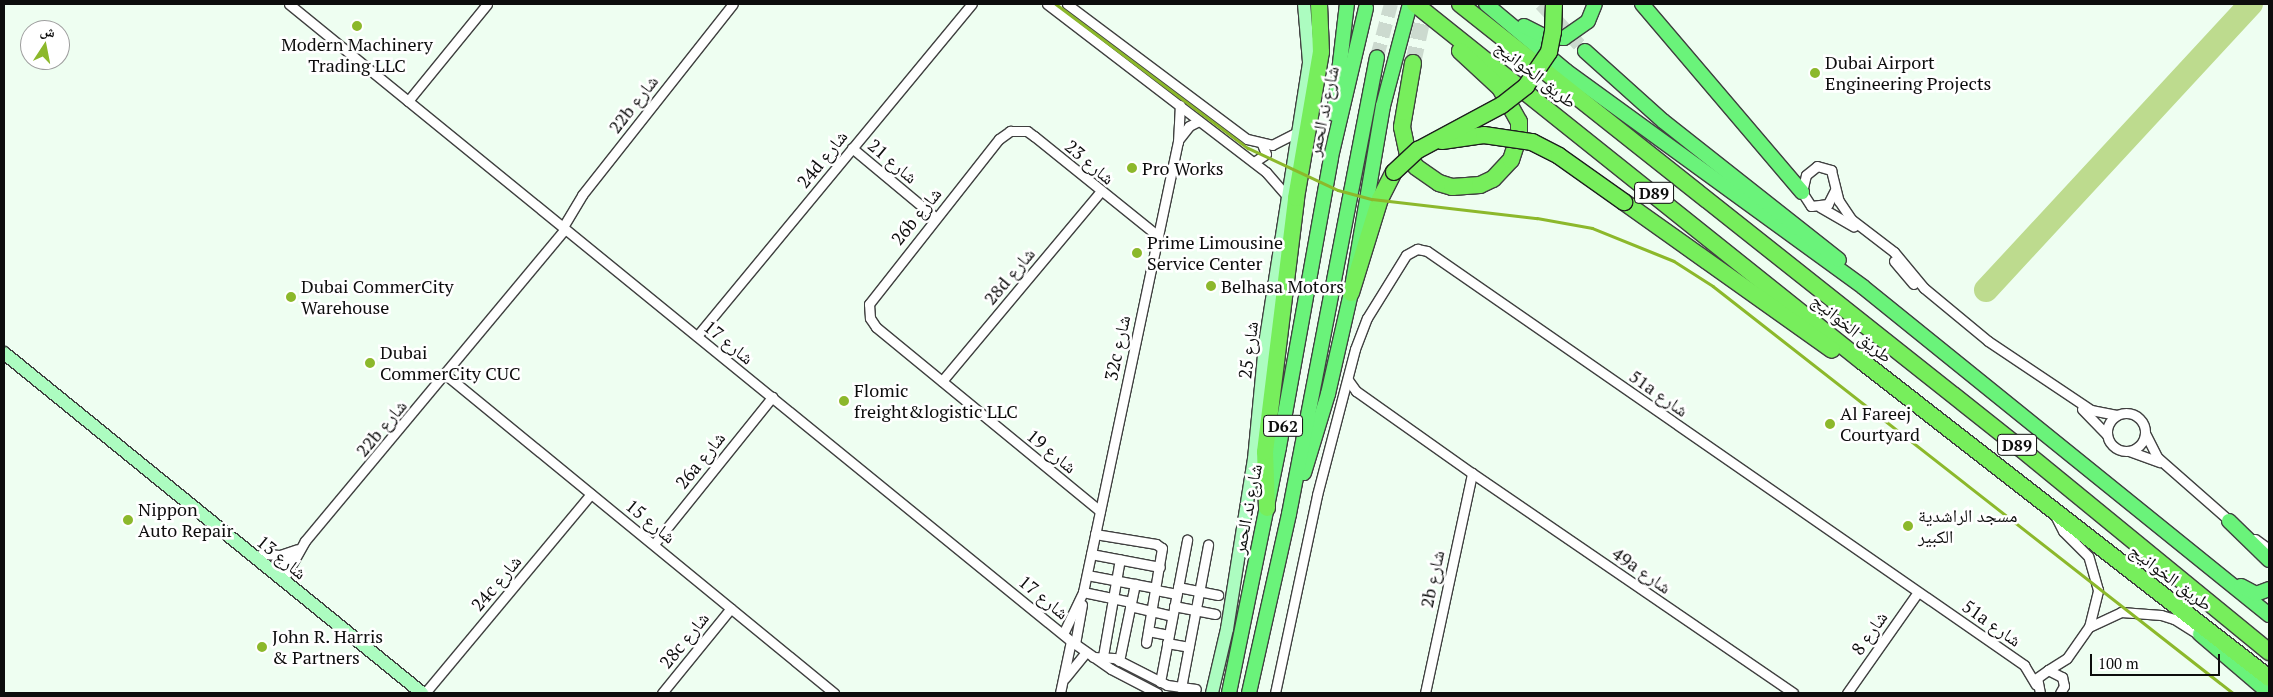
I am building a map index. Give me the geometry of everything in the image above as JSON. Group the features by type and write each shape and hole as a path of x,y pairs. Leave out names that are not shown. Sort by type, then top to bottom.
{"highway":[{"path":"1267,508 1265,452 1296,198 1321,52 1318,4"},
{"name":"طريق الخوانيج","path":"1415,4 1863,362 2269,678"},
{"name":"طريق الخوانيج","path":"1460,4 2020,448 2269,652"},
{"path":"1351,293 1380,198 1394,172 1409,156 1427,144 1502,105 1534,79 1552,42 1554,4"},
{"path":"1413,63 1402,128 1405,148 1416,166 1439,183 1452,187 1466,188 1493,179 1511,160 1519,135 1519,122 1500,89 1465,57 1443,26"},
{"path":"1427,144 1484,135 1532,142 1553,152 1833,350 1863,362"},
{"path":"2202,597 2236,616 2269,640"}],"main road":[{"path":"1331,157 1336,84 1347,4"},
{"path":"1289,514 1328,394 1351,293 1370,170 1410,4"},
{"path":"1489,6 1505,12 1537,34 1555,39 1581,28 1595,4"},
{"path":"1642,4 1802,192"},
{"path":"1489,6 1566,71 1863,287 2269,616"},
{"name":"شارع ند الحمر","path":"1229,693 1267,508 1331,157 1366,8"},
{"path":"1585,51 1663,121 1820,242 1863,287"},
{"name":"D62","path":"1249,693 1289,514 1377,57"},
{"path":"2229,521 2269,560"},
{"path":"2207,566 2223,572 2252,593 2260,594 2269,589"},
{"path":"2151,587 2166,607 2206,638 2269,693"}],"street":[{"name":"شارع 17","path":"289,4 1073,642 1089,654 1157,693"},
{"path":"408,101 487,4"},
{"name":"22b شارع","path":"280,578 305,541 446,375 564,228 582,195 733,4"},
{"name":"24d شارع","path":"697,336 972,4"},
{"path":"1047,4 1254,162 1286,195"},
{"path":"1067,4 1247,139 1262,144 1281,143 1297,132"},
{"name":"شارع 25","path":"1212,692 1227,629 1254,458 1264,356 1286,195 1309,62 1304,4"},
{"name":"32c شارع","path":"1060,693 1073,642 1178,142 1180,106"},
{"path":"1178,142 1189,126 1199,121"},
{"name":"شارع 23","path":"999,139 1010,130 1027,131 1100,192 1158,236"},
{"name":"26b شارع","path":"870,318 871,298 999,139"},
{"path":"1254,162 1266,154 1262,144"},
{"name":"شارع 21","path":"852,148 936,218"},
{"path":"1820,207 1831,201 1835,190 1834,173 1820,165 1806,175 1802,192 1808,203 1820,207 1853,227 1888,255 1935,304 2001,356 2065,395 2107,435 2112,445 2148,455 2165,465"},
{"path":"1835,190 1851,219 1894,252 1924,288 1988,342 2091,410 2117,415 2128,413 2136,416 2153,450 2165,465 2229,521 2269,550"},
{"name":"28d شارع","path":"942,381 1100,192"},
{"name":"51a شارع","path":"1275,693 1317,495 1365,323 1406,256 1418,248 1427,252 2024,665 2060,673 2064,681"},
{"name":"شارع 19","path":"870,318 876,327 1100,511"},
{"name":"شارع 13","path":"4,354 424,693"},
{"name":"شارع 15","path":"446,375 834,693"},
{"name":"49a شارع","path":"1348,380 1370,399 1472,473 1793,693"},
{"name":"26a شارع","path":"654,544 772,397"},
{"path":"1342,400 1355,397 1370,399"},
{"path":"2107,435 2108,425 2117,415"},
{"path":"2128,451 2140,445 2145,433"},
{"name":"2b شارع","path":"1425,693 1472,473"},
{"name":"24c شارع","path":"424,693 591,494"},
{"path":"2037,690 2039,675 2067,658 2089,627 2098,599 2095,571 2082,549 2063,531 2054,512"},
{"path":"1095,534 1159,546 1163,551 1146,644"},
{"path":"1160,682 1187,540"},
{"path":"280,578 297,549 305,541"},
{"path":"1181,688 1208,545"},
{"path":"255,558 284,555 297,549"},
{"path":"1091,554 1160,567"},
{"path":"1103,656 1120,560"},
{"path":"1087,575 1156,589 1199,591 1218,595"},
{"path":"1119,661 1135,584"},
{"name":"شارع 8","path":"1848,693 1918,592"},
{"path":"1082,595 1113,599 1152,611 1196,610 1215,614"},
{"name":"32c شارع","path":"1063,634 1082,595"},
{"name":"28c شارع","path":"662,693 731,608"},
{"path":"2089,627 2109,615 2121,612 2161,615 2174,619 2206,638"},
{"path":"1148,631 1189,647"},
{"path":"1089,654 1119,661 1160,682 1181,688 1196,689"},
{"name":"32c شارع","path":"1064,678 1089,654"},
{"path":"2060,693 2064,681 2067,658"},
{"name":"51a شارع","path":"2024,665 2037,690"},
{"path":"2064,681 2070,693"}],"taxiway":[{"path":"1986,290 2251,4"}],"tunnel":[{"path":"1377,57 1391,4"},
{"path":"1413,63 1426,4"},
{"path":"1541,4 1585,51"}],"railway":[{"path":"1056,4 1248,148 1338,190 1372,199 1537,218 1592,228 1674,261 1713,286 2233,693"}],"place":[{"name":"Modern Machinery Trading LLC","path":"357,26"},
{"name":"Dubai Airport Engineering Projects","path":"1815,73"},
{"name":"Pro Works","path":"1132,168"},
{"name":"Prime Limousine Service Center","path":"1137,253"},
{"name":"Belhasa Motors","path":"1211,286"},
{"name":"Dubai CommerCity Warehouse","path":"291,297"},
{"name":"Dubai CommerCity CUC","path":"370,363"},
{"name":"Flomic freight&logistic LLC","path":"844,401"},
{"name":"Al Fareej Courtyard","path":"1830,424"},
{"name":"Nippon Auto Repair","path":"128,520"},
{"name":"مسجد الراشدية الكبير","path":"1908,526"},
{"name":"John R. Harris & Partners","path":"262,647"}]}
